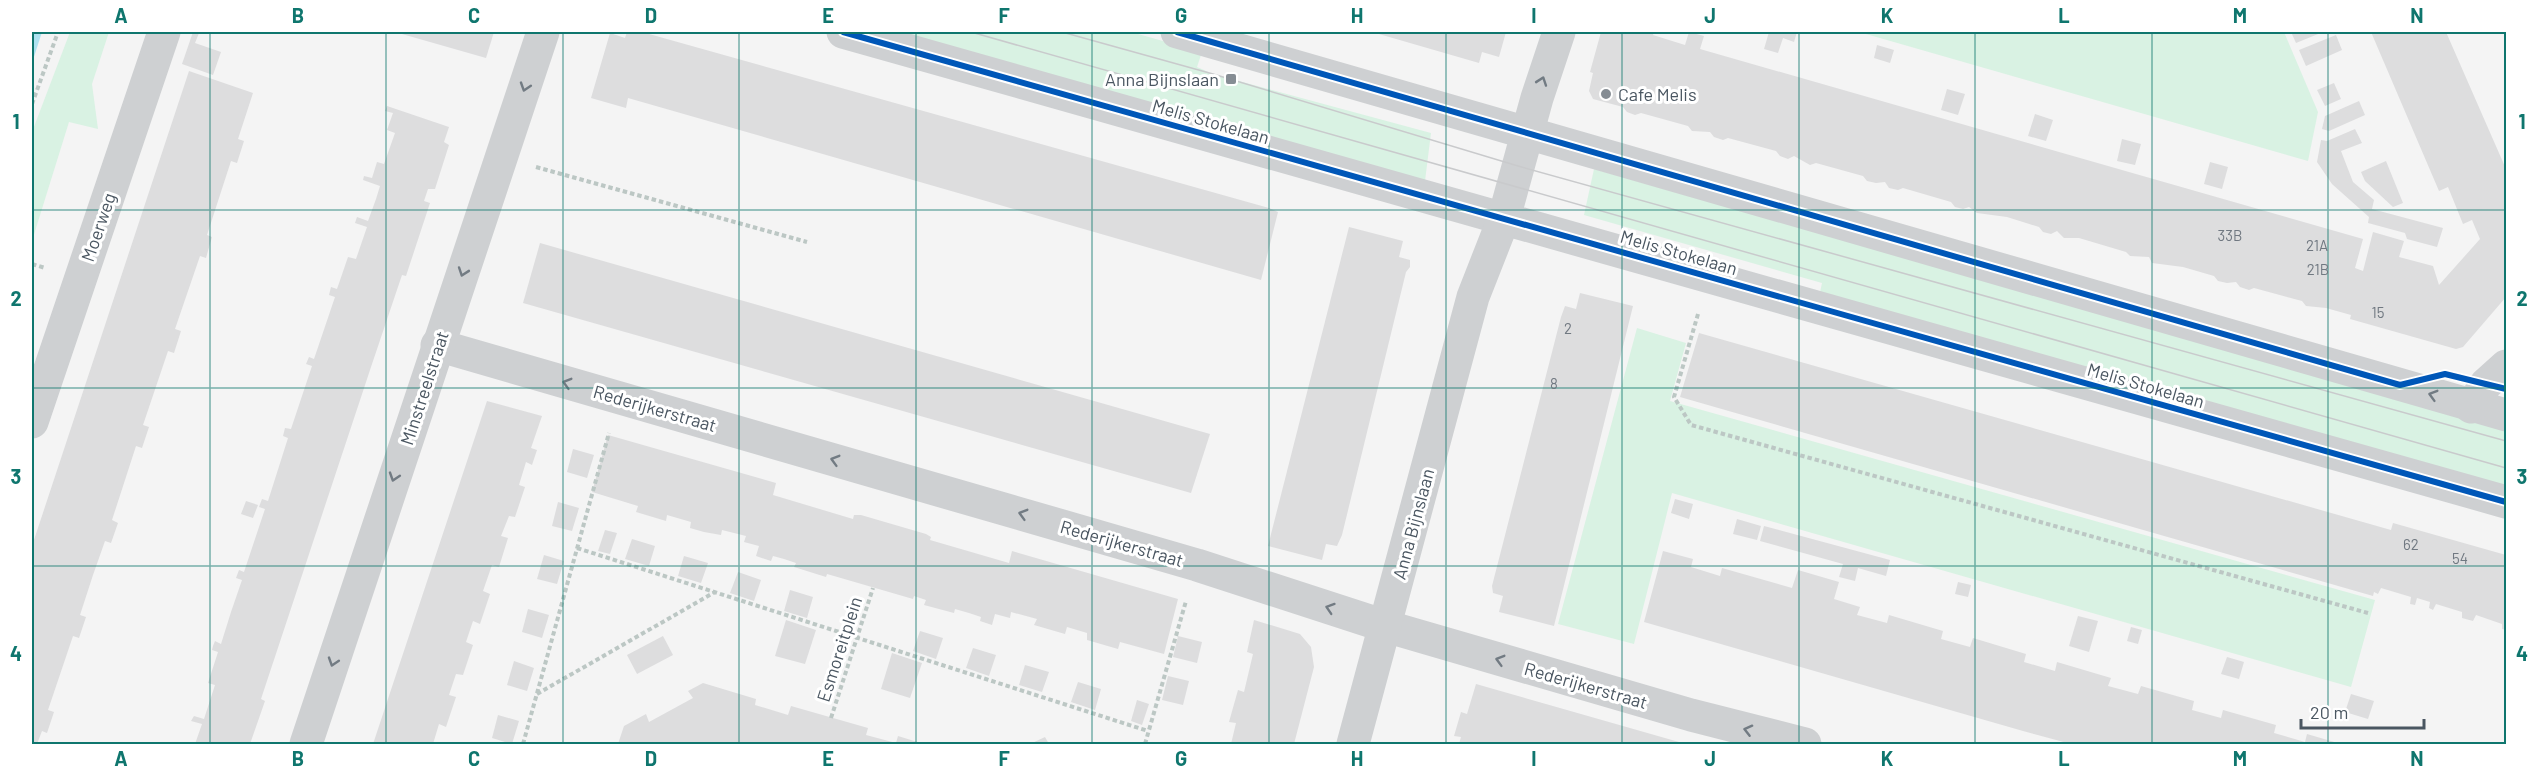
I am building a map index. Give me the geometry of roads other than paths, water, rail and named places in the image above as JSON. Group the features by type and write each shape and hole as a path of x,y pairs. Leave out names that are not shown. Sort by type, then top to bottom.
{"street":[{"name":"Moerweg","path":"32,422 164,32"},
{"name":"Minstreelstraat","path":"306,744 437,345 503,158 543,32"},
{"name":"Melis Stokelaan","path":"843,32 2506,502"},
{"path":"1177,32 1527,132 1621,162 2506,415"},
{"name":"Anna Bijnslaan","path":"1353,744 1473,297 1504,218 1527,132 1559,32"},
{"name":"Rederijkerstraat","path":"437,345 1197,565 1385,626 1691,716 1804,744"},
{"path":"2471,406 2486,384 2506,366"}],"water":[{"path":"32,32 42,32 32,63"}],"tram line":[{"path":"971,32 2506,468"},
{"path":"1062,32 1213,74 1518,166 2506,441"}],"place":[{"name":"Anna Bijnslaan","path":"1231,79"},
{"name":"Cafe Melis","path":"1606,94"}]}
